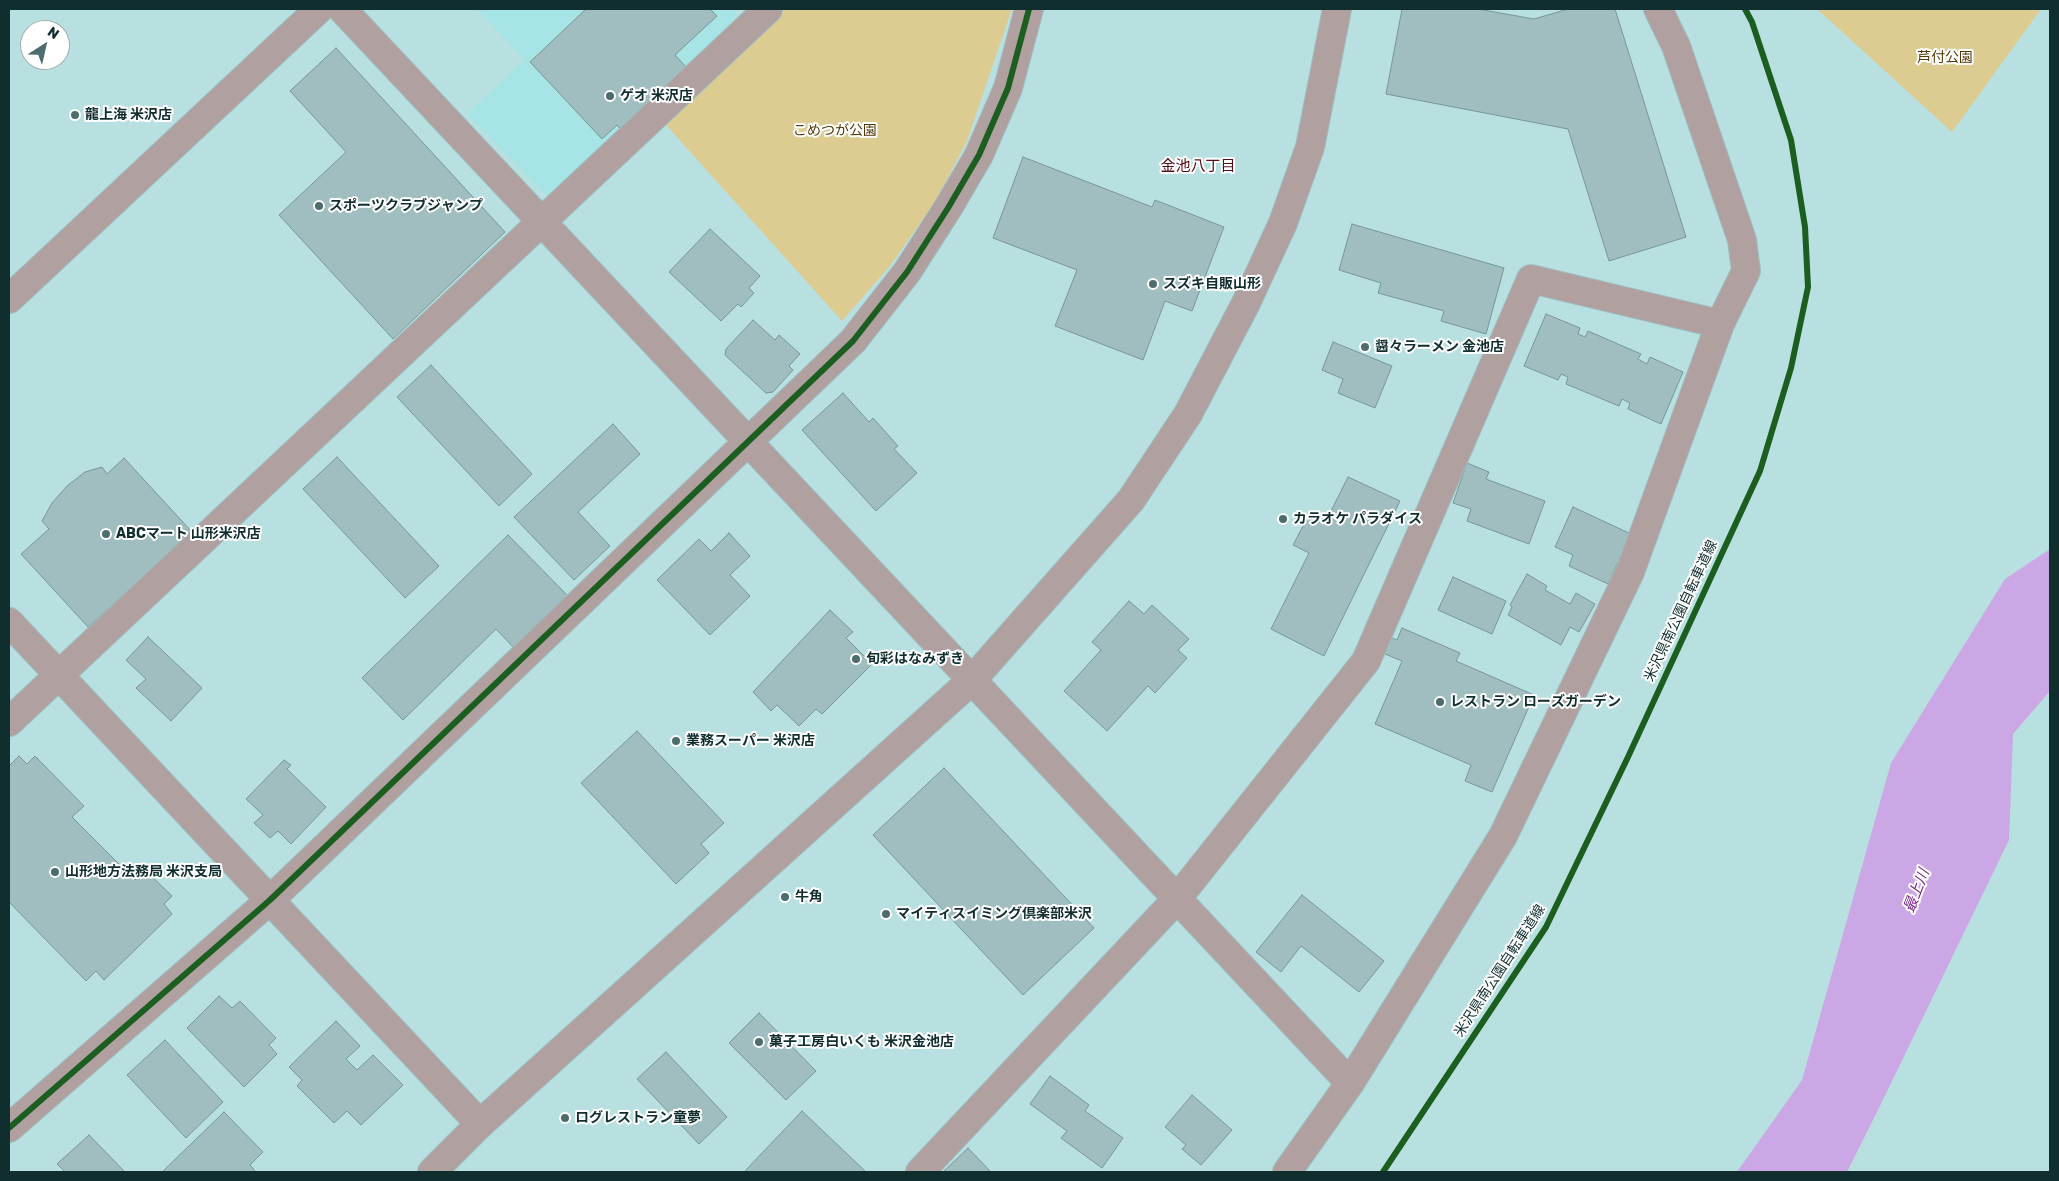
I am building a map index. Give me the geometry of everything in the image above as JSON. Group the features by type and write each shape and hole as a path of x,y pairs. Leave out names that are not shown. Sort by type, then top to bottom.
{"street":[{"path":"9,299 319,9"},
{"path":"342,9 1176,900 1350,1083"},
{"path":"9,722 768,9"},
{"path":"9,1128 270,900 853,341 907,272 979,155 1008,88 1029,9"},
{"path":"432,1172 480,1124 972,680 1131,500 1188,414 1246,303 1283,223 1310,147 1337,9"},
{"path":"1286,1172 1350,1083 1503,836 1630,572 1720,324 1746,271 1742,240 1676,46 1658,9"},
{"path":"920,1172 1176,900 1366,661 1531,278 1720,324"},
{"path":"9,622 480,1124"}],"shaded area":[{"name":"ゲオ 米沢店","path":"477,9 731,9 743,21 553,202 467,114 524,60"}],"green space":[{"name":"こめつが公園","path":"786,9 1012,9 967,141 935,202 890,266 842,321 666,125"},
{"name":"芦付公園","path":"1817,9 2041,9 1952,132"}],"water":[{"name":"最上川","path":"2050,549 2050,691 2013,734 2009,840 1847,1172 1737,1172 1802,1080 1891,763 2005,579"}],"building":[{"name":"ゲオ 米沢店","path":"586,9 710,9 717,16 675,55 687,68 621,130 617,125 602,139 530,62"},
{"path":"1402,9 1478,9 1534,19 1568,9 1615,9 1686,237 1609,261 1568,129 1386,94"},
{"path":"336,48 505,232 393,339 279,215 346,152 290,91"},
{"path":"1023,157 1152,207 1155,200 1224,227 1192,311 1165,301 1143,360 1055,326 1077,270 993,238"},
{"path":"1352,224 1504,268 1486,334 1441,321 1444,311 1378,293 1381,283 1339,270"},
{"path":"710,229 760,276 749,288 754,293 741,307 738,304 721,321 669,272"},
{"path":"1546,314 1580,328 1578,334 1585,337 1588,331 1641,354 1638,359 1647,364 1650,357 1683,372 1661,424 1628,409 1630,403 1622,399 1619,406 1566,384 1568,377 1561,374 1558,380 1524,366"},
{"path":"753,320 775,340 779,335 800,354 789,366 793,370 773,392 766,393 725,355 726,349"},
{"path":"1333,342 1392,366 1375,408 1338,393 1343,379 1322,370"},
{"path":"431,365 532,474 499,506 397,397"},
{"path":"843,393 869,422 873,418 898,446 894,449 917,473 876,511 802,430"},
{"path":"613,424 640,454 578,512 610,546 574,580 514,517"},
{"path":"337,457 439,566 405,598 303,489"},
{"path":"124,458 192,532 88,627 21,554 49,529 42,521 52,503 67,486 85,472 102,467 107,474"},
{"path":"1467,463 1489,472 1486,479 1545,501 1529,544 1467,521 1471,509 1453,503"},
{"path":"1348,477 1400,501 1324,656 1271,629 1309,553 1293,545 1310,513 1326,521"},
{"path":"1573,507 1631,534 1608,584 1569,566 1573,555 1555,547"},
{"path":"729,533 750,556 730,575 750,596 710,635 657,580 699,539 711,551"},
{"path":"508,535 570,598 516,650 496,629 403,720 362,678"},
{"path":"1527,574 1547,586 1545,590 1570,604 1576,593 1595,604 1579,632 1570,627 1561,645 1508,615 1512,607 1510,605"},
{"path":"1453,577 1506,601 1492,634 1438,610"},
{"path":"1129,601 1144,614 1152,605 1189,639 1178,650 1187,658 1155,693 1148,686 1107,731 1064,691 1101,650 1092,642"},
{"path":"830,610 853,632 846,638 872,664 822,714 816,709 799,726 777,705 771,711 753,692"},
{"path":"1402,628 1460,653 1456,661 1534,695 1492,792 1465,781 1471,765 1375,724 1402,661 1378,651 1385,635 1397,640"},
{"path":"148,637 202,688 171,721 136,688 146,679 126,660"},
{"path":"637,731 724,823 701,844 709,853 676,884 581,783"},
{"path":"19,756 27,764 35,756 84,806 72,817 135,880 145,870 172,896 164,904 172,914 104,980 96,971 86,981 9,902 9,766"},
{"path":"284,760 291,765 287,769 326,807 291,844 278,831 270,838 254,823 263,815 246,799"},
{"path":"944,768 1094,928 1023,995 873,835"},
{"path":"1302,895 1384,961 1359,992 1301,946 1281,972 1256,952"},
{"path":"219,996 232,1008 240,1001 276,1038 269,1045 277,1054 244,1087 187,1028"},
{"path":"759,1013 816,1071 786,1100 729,1043"},
{"path":"336,1021 360,1046 346,1059 357,1070 373,1055 403,1085 361,1125 347,1111 334,1123 297,1086 302,1080 289,1067"},
{"path":"165,1040 223,1102 186,1138 127,1075"},
{"path":"666,1052 727,1117 699,1144 637,1079"},
{"path":"1050,1076 1089,1105 1085,1111 1123,1138 1102,1168 1061,1138 1067,1131 1030,1104"},
{"path":"1192,1095 1232,1130 1201,1165 1182,1149 1186,1145 1165,1127"},
{"path":"802,1111 866,1172 744,1172"},
{"path":"224,1112 263,1152 250,1165 256,1172 162,1172"},
{"path":"89,1135 125,1172 65,1172 57,1164"},
{"path":"968,1148 991,1172 943,1172"}],"cycle path":[{"path":"9,1128 270,900 853,341 907,272 979,155 1008,88 1029,9"},
{"name":"米沢県南公園自転車道線","path":"1383,1172 1546,927 1628,757 1760,471 1791,368 1808,287 1805,227 1791,140 1752,22 1745,9"}],"place":[{"name":"ゲオ 米沢店","path":"610,96"},
{"name":"龍上海 米沢店","path":"75,115"},
{"name":"スポーツクラブジャンプ","path":"319,206"},
{"name":"スズキ自販山形","path":"1153,284"},
{"name":"醤々ラーメン 金池店","path":"1365,347"},
{"name":"カラオケ パラダイス","path":"1283,519"},
{"name":"ABCマート 山形米沢店","path":"106,534"},
{"name":"旬彩はなみずき","path":"856,659"},
{"name":"レストラン ローズガーデン","path":"1440,702"},
{"name":"業務スーパー 米沢店","path":"676,741"},
{"name":"山形地方法務局 米沢支局","path":"55,872"},
{"name":"牛角","path":"785,897"},
{"name":"マイティスイミング倶楽部米沢","path":"886,914"},
{"name":"菓子工房白いくも 米沢金池店","path":"759,1042"},
{"name":"ログレストラン童夢","path":"565,1118"}],"district":[{"name":"金池八丁目","path":"1198,167"}]}
